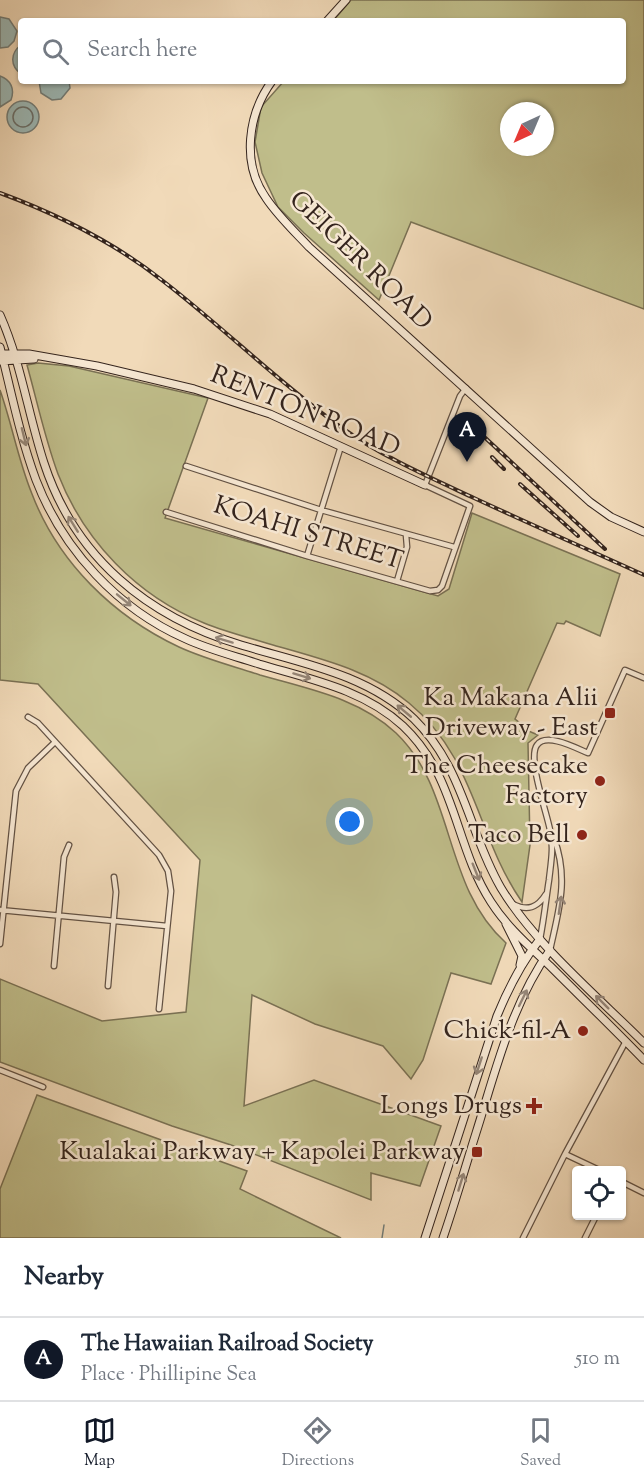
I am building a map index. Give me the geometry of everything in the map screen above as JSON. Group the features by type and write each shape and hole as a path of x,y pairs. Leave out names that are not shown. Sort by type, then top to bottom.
{"main road":[{"path":"330,18 345,0"},
{"name":"GEIGER ROAD","path":"270,84 260,100 253,118 250,139 250,159 264,196 309,247 594,506 611,517 644,532"},
{"path":"0,315 15,357 40,449 54,488 80,535 105,566 149,603 187,625 214,636 347,677 378,692 405,711 430,736 449,765 460,787 492,871 512,903 550,950 644,1043"},
{"path":"1,355 36,480 61,530 86,564 126,602 172,632 222,653 342,688 370,702 396,720 419,744 438,771 481,884 504,919 532,950 644,1060"},
{"name":"RENTON ROAD","path":"1,355 49,358 124,371 194,389 270,414 425,485"},
{"path":"504,919 522,956 518,974"},
{"path":"425,1238 491,1030 502,1002 540,939"},
{"path":"443,1238 508,1032 550,950"}],"street":[{"path":"425,485 460,396 466,388"},
{"path":"307,556 341,446"},
{"path":"186,466 321,510 454,548"},
{"name":"RENTON ROAD","path":"425,485 470,506 454,548"},
{"name":"KOAHI STREET","path":"166,512 430,591 438,590 442,586 454,548"},
{"path":"397,581 407,547 406,535"},
{"path":"550,950 560,911 562,884 560,858 550,830 535,768 536,745 550,740 588,753 625,670 644,678"},
{"path":"28,717 38,723 163,860 170,884 159,1009"},
{"path":"0,944 16,791 25,772 55,742"},
{"path":"540,939 552,857 550,830"},
{"path":"54,966 64,857 69,845"},
{"path":"108,986 116,888 114,877"},
{"path":"512,903 521,908 532,908 548,892"},
{"path":"2,910 167,926"},
{"path":"523,1238 626,1041"},
{"path":"0,1070 43,1087"},
{"path":"565,1154 590,1166"},
{"path":"626,1184 644,1193"},
{"path":"585,1238 594,1220"}],"shaded area":[{"path":"351,0 644,0 644,309 411,222 379,300 278,207 262,173 255,142 261,107 281,84 626,84 626,18 336,18"},
{"path":"38,363 69,366 208,398 165,518 438,596 449,589 472,513 620,574 600,636 566,621 564,624 557,623 515,719 520,723 519,727 538,735 528,743 530,845 522,902 494,851 462,773 448,748 431,725 409,703 378,682 344,667 221,629 180,612 135,582 116,564 82,522 58,474 27,365"},
{"path":"0,390 27,481 43,519 73,564 110,603 132,620 179,647 209,659 332,696 366,711 396,733 415,756 430,782 470,894 485,920 506,943 491,984 451,973 423,1060 411,1079 383,1046 315,1024 252,995 244,1106 314,1080 441,1126 420,1186 371,1173 371,1200 231,1145 172,1126 0,1062 0,979 102,1021 186,1012 200,860 38,684 0,680"},
{"path":"37,1095 247,1171 240,1189 341,1238 0,1238 0,1189"}],"water":[{"path":"0,17 9,19 17,31 14,41 8,47 0,48"},
{"path":"17,48 18,72 13,63 13,56"},
{"path":"0,76 9,82 13,92 11,100 0,107"},
{"path":"40,84 69,84 70,88 61,99 52,100 41,93"},
{"path":"23,101 34,106 39,117 34,128 23,133 12,128 7,117 12,106"}],"waterway":[{"path":"382,1238 384,1225"}],"railway":[{"path":"0,193 43,210 85,231 145,267 319,411 374,448 440,482 644,575"},
{"path":"480,433 605,549"},
{"path":"492,457 504,469"},
{"path":"520,484 578,536"}],"place":[{"name":"The Hawaiian Railroad Society","path":"467,462"},
{"name":"Ka Makana Alii Driveway - East","path":"610,713"},
{"name":"The Cheesecake Factory","path":"600,781"},
{"name":"Taco Bell","path":"582,835"},
{"name":"Chick-fil-A","path":"583,1031"},
{"name":"Longs Drugs","path":"534,1106"},
{"name":"Kualakai Parkway + Kapolei Parkway","path":"477,1152"}]}
